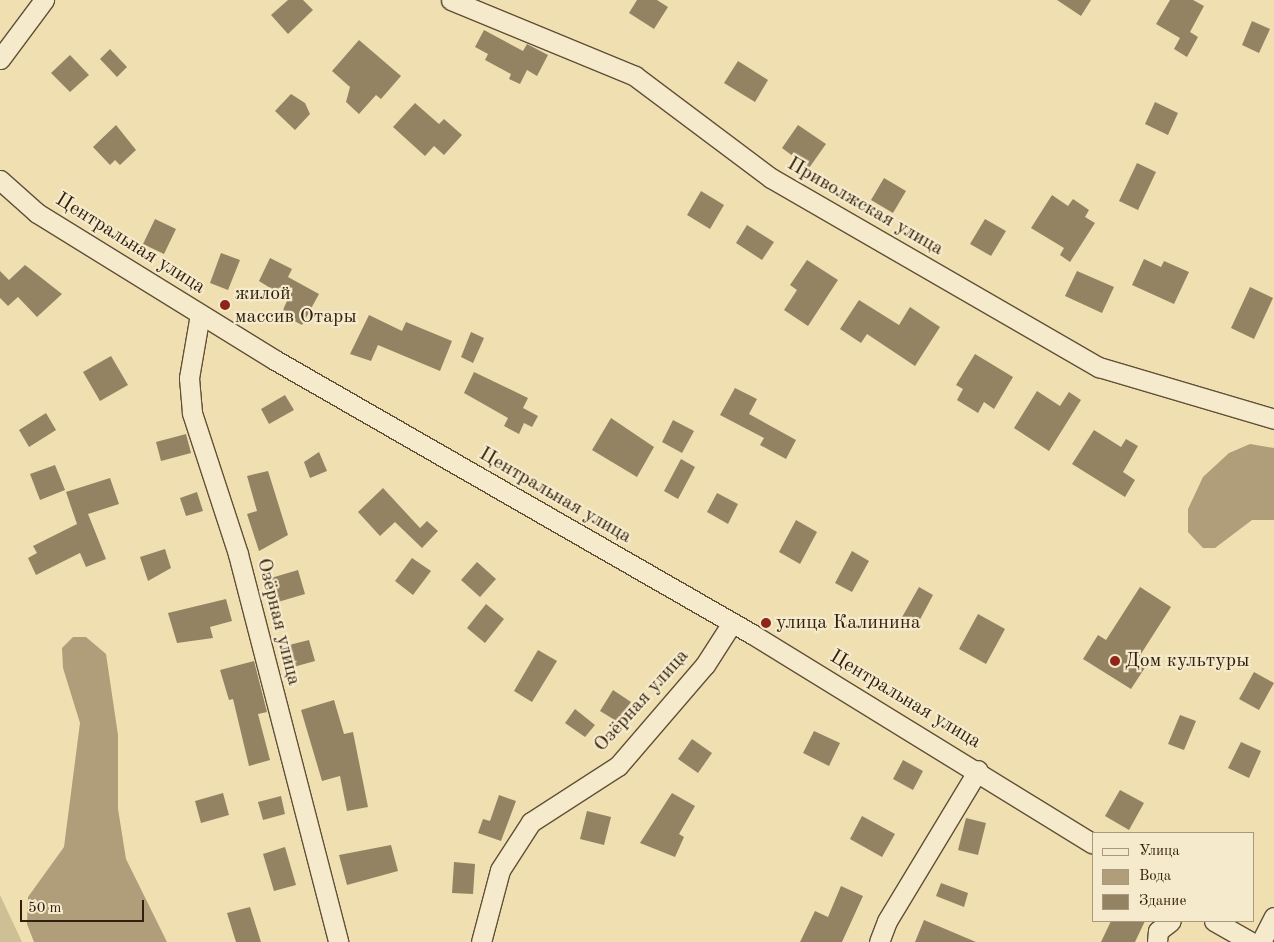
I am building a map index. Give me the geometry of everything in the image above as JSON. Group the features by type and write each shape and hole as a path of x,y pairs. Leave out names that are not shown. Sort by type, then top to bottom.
{"street":[{"path":"0,59 44,0"},
{"name":"Приволжская улица","path":"451,0 635,76 771,178 1099,367 1274,419"},
{"name":"Центральная улица","path":"0,180 37,213 200,314 732,622 978,770 1092,843"},
{"name":"Озёрная улица","path":"200,314 189,378 192,413 238,554 338,942"},
{"name":"Озёрная улица","path":"481,942 500,870 531,822 618,766 705,665 732,622"},
{"path":"879,942 886,921 978,770"},
{"path":"1261,942 1274,917"},
{"path":"1157,942 1158,931 1170,922"},
{"path":"1216,922 1251,942"}],"shaded area":[{"path":"0,895 22,942 0,942"}],"water":[{"path":"1250,444 1274,448 1274,520 1252,520 1215,548 1203,548 1188,532 1188,509 1203,477 1229,453"},
{"path":"73,637 86,637 106,654 118,735 118,809 126,859 167,942 34,942 27,924 28,897 64,847 80,723 63,668 62,648"}],"building":[{"path":"288,0 303,0 313,10 288,34 271,15"},
{"path":"637,0 657,0 668,7 654,29 629,13"},
{"path":"1057,0 1091,0 1081,16"},
{"path":"1170,0 1193,0 1204,6 1190,32 1198,37 1187,57 1174,49 1180,38 1156,24"},
{"path":"1252,21 1270,29 1259,53 1242,45"},
{"path":"484,30 523,51 527,44 548,55 537,76 527,70 520,84 509,79 511,74 485,60 488,54 475,47"},
{"path":"359,40 401,76 381,99 376,95 359,114 346,102 350,87 332,71"},
{"path":"110,49 127,67 117,77 100,59"},
{"path":"70,55 89,75 70,92 51,73"},
{"path":"738,61 768,80 755,102 724,83"},
{"path":"291,94 305,103 310,114 295,130 275,111"},
{"path":"1155,102 1178,113 1168,135 1145,124"},
{"path":"415,103 439,124 444,119 462,135 444,155 434,146 425,156 393,127"},
{"path":"116,125 136,150 120,165 115,160 110,165 93,147"},
{"path":"798,125 826,144 809,168 782,148"},
{"path":"1137,163 1156,172 1138,210 1119,201"},
{"path":"884,178 906,191 893,213 871,200"},
{"path":"701,191 724,205 710,229 687,215"},
{"path":"1052,195 1068,206 1073,199 1089,210 1085,217 1095,223 1070,262 1060,255 1064,248 1031,228"},
{"path":"155,219 176,229 164,254 143,244"},
{"path":"985,219 1006,231 991,256 970,244"},
{"path":"747,225 774,242 762,260 736,243"},
{"path":"221,253 240,260 228,290 210,283"},
{"path":"270,258 292,269 288,277 319,294 302,325 281,314 288,299 259,281"},
{"path":"1144,259 1161,267 1164,261 1189,272 1174,304 1132,285"},
{"path":"807,260 838,280 808,326 784,310 797,290 790,285"},
{"path":"25,265 62,294 37,317 18,297 8,306 0,298 0,271 9,280"},
{"path":"1077,271 1114,287 1102,313 1065,296"},
{"path":"1250,287 1273,298 1254,339 1231,328"},
{"path":"859,300 899,325 910,307 940,327 915,366 867,334 861,343 840,329"},
{"path":"369,315 402,331 406,322 452,341 440,371 378,345 371,361 350,354"},
{"path":"471,332 484,338 473,363 461,357"},
{"path":"975,354 1013,377 994,409 984,402 978,413 957,400 963,389 956,385"},
{"path":"111,356 128,385 100,401 83,372"},
{"path":"474,372 528,398 523,408 538,416 532,427 524,423 519,434 504,426 508,418 464,393"},
{"path":"735,388 757,399 749,414 796,440 786,459 760,445 764,438 720,415"},
{"path":"1037,391 1060,406 1069,392 1081,400 1049,451 1014,428"},
{"path":"285,395 294,410 269,424 261,409"},
{"path":"46,413 56,430 29,447 19,430"},
{"path":"611,418 654,447 637,477 592,450"},
{"path":"673,420 694,431 682,453 662,442"},
{"path":"1094,430 1121,447 1126,439 1138,446 1123,472 1135,480 1125,497 1072,464"},
{"path":"186,434 191,453 161,461 156,442"},
{"path":"319,452 327,471 310,478 304,462"},
{"path":"681,459 695,467 678,499 664,491"},
{"path":"55,465 65,490 40,500 30,474"},
{"path":"268,471 288,535 259,551 247,514 257,511 247,476"},
{"path":"110,478 119,504 88,514 106,559 86,567 80,553 36,575 28,558 37,553 33,546 77,524 66,492"},
{"path":"383,488 420,528 427,521 438,531 422,548 395,522 380,536 358,512"},
{"path":"197,492 203,511 186,516 180,498"},
{"path":"717,493 738,504 728,524 707,512"},
{"path":"796,520 817,532 800,564 779,552"},
{"path":"165,549 171,568 148,581 140,557"},
{"path":"852,551 869,561 852,592 835,583"},
{"path":"412,558 431,571 413,595 395,581"},
{"path":"477,562 496,579 480,597 461,580"},
{"path":"298,570 305,594 278,602 271,578"},
{"path":"919,587 933,595 916,627 901,619"},
{"path":"1140,587 1171,607 1139,657 1148,663 1131,689 1083,659 1098,635 1106,640"},
{"path":"226,599 232,621 210,627 213,638 177,643 168,613"},
{"path":"486,604 504,619 485,643 467,628"},
{"path":"978,614 1005,629 986,664 959,649"},
{"path":"309,640 315,661 290,668 285,646"},
{"path":"538,650 557,661 532,702 514,691"},
{"path":"254,661 267,712 258,714 270,760 249,766 233,699 229,700 220,670"},
{"path":"1254,672 1274,683 1259,710 1239,699"},
{"path":"613,690 631,702 618,722 600,711"},
{"path":"334,700 344,734 353,732 368,807 347,811 340,776 322,781 301,710"},
{"path":"575,709 595,725 585,737 565,723"},
{"path":"1180,715 1196,721 1184,750 1168,744"},
{"path":"814,731 840,743 829,766 803,753"},
{"path":"692,739 712,753 698,773 678,759"},
{"path":"1241,742 1261,751 1249,778 1228,768"},
{"path":"903,760 923,771 913,790 893,779"},
{"path":"1120,790 1144,803 1129,830 1105,816"},
{"path":"223,793 229,815 201,823 195,801"},
{"path":"672,793 695,806 679,834 684,837 675,857 640,843"},
{"path":"499,795 516,801 501,841 478,833 483,819 490,821"},
{"path":"281,796 285,814 263,820 258,802"},
{"path":"587,811 611,817 604,845 580,839"},
{"path":"862,816 895,834 882,857 850,839"},
{"path":"966,818 986,823 978,855 958,850"},
{"path":"391,845 398,871 347,885 339,855"},
{"path":"285,847 296,885 274,891 263,854"},
{"path":"454,862 475,864 473,894 452,893"},
{"path":"941,883 968,893 964,907 936,896"},
{"path":"841,886 863,896 842,942 800,942 815,911 828,917"},
{"path":"250,907 261,942 236,942 227,913"},
{"path":"924,920 976,942 915,942"},
{"path":"1111,922 1145,922 1135,942 1101,942"}],"place":[{"name":"жилой массив Отары","path":"225,305"},
{"name":"улица Калинина","path":"766,623"},
{"name":"Дом культуры","path":"1115,661"}]}
